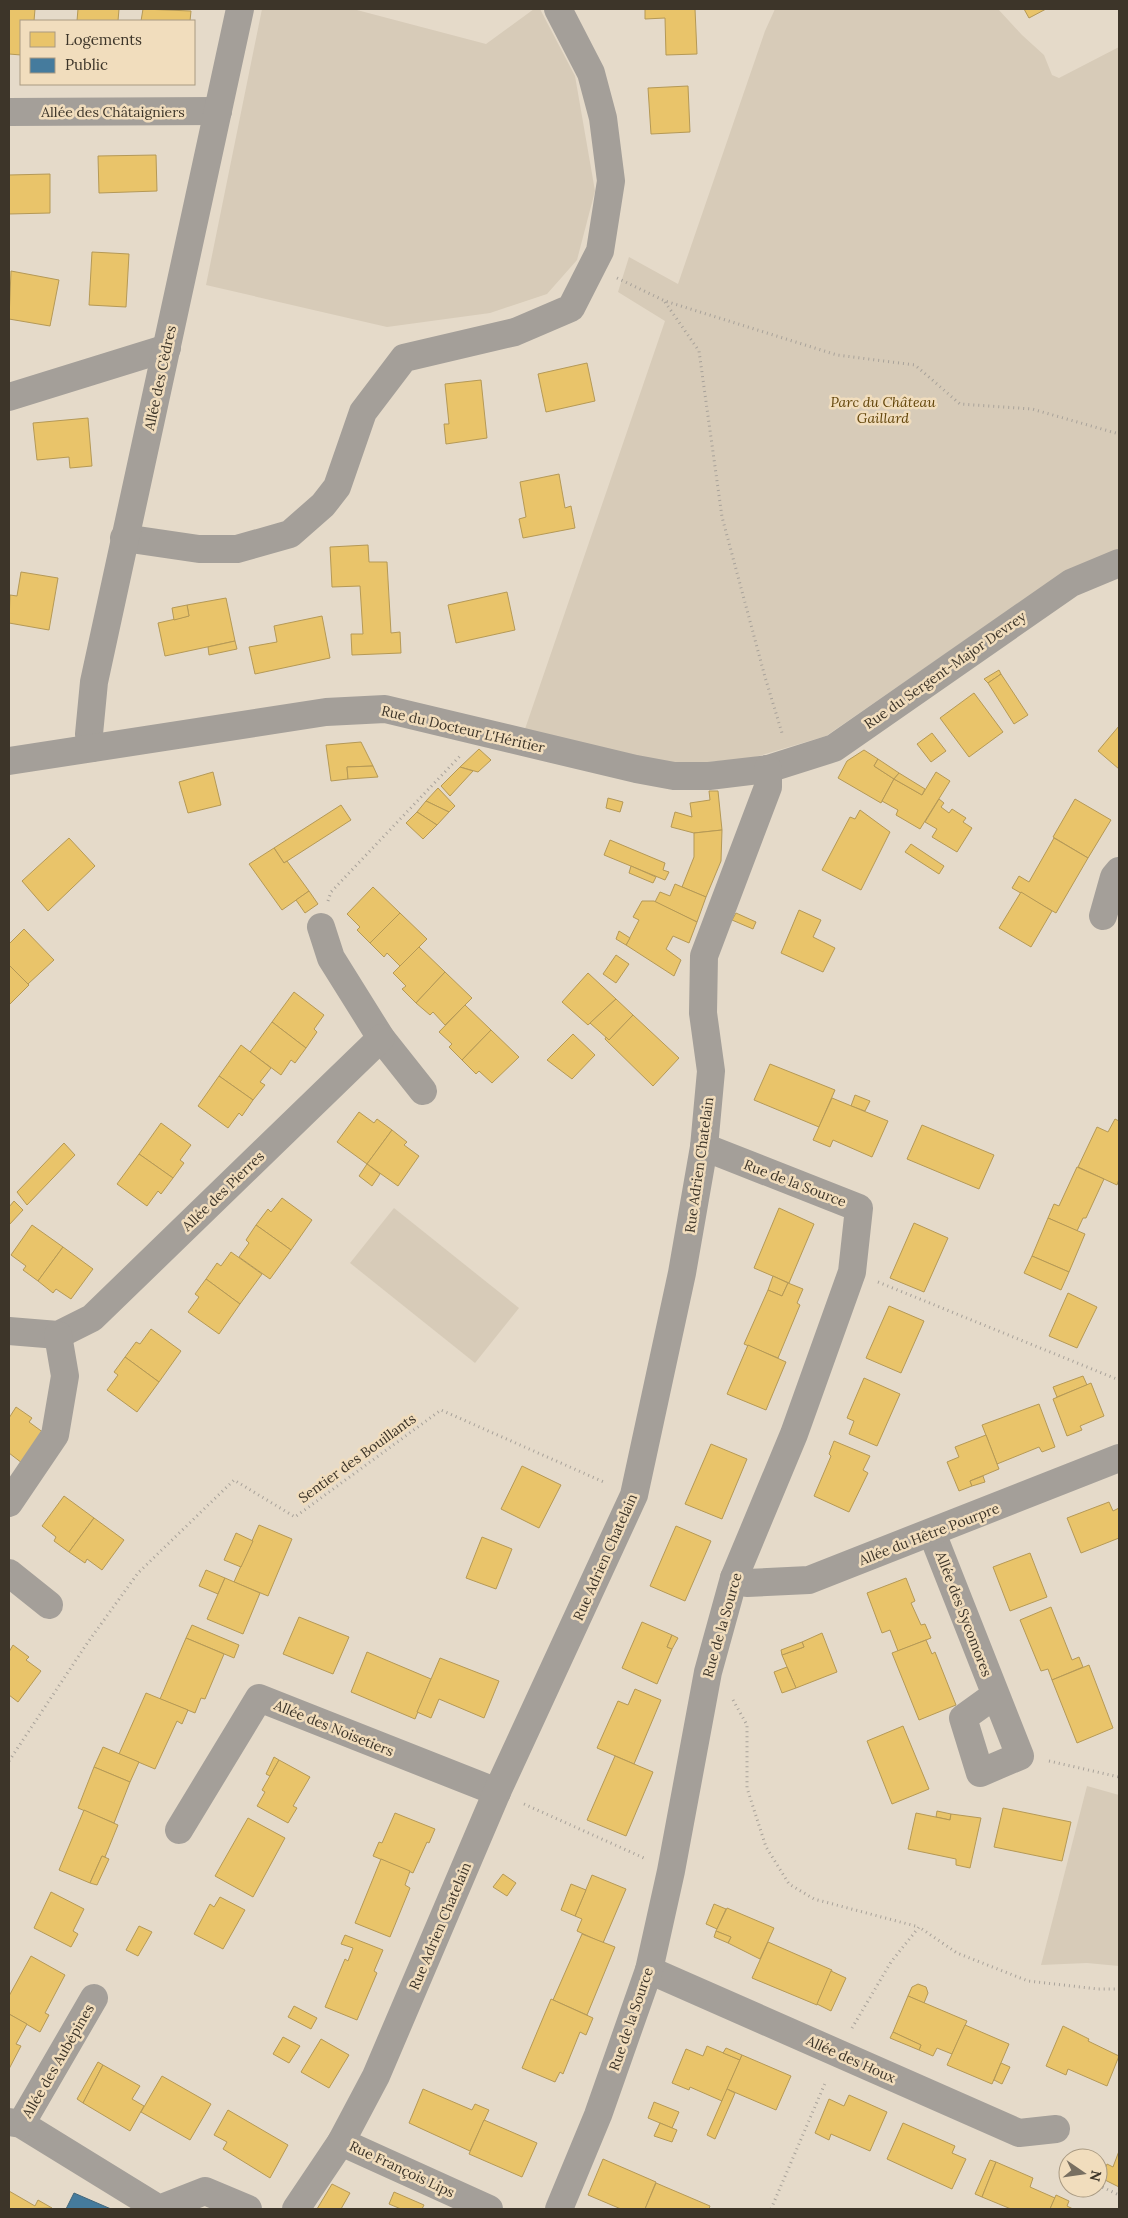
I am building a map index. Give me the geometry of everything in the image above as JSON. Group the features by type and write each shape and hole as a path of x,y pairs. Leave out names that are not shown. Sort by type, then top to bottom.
{"street":[{"name":"Allée des Cèdres","path":"92,748 89,734 94,682 240,9"},
{"path":"124,538 199,549 237,549 290,534 322,505 337,487 362,412 404,358 515,332 571,308 600,251 611,180 603,118 591,73 558,9"},
{"name":"Allée des Châtaigniers","path":"9,112 218,112"},
{"path":"9,397 166,348"},
{"name":"Rue du Sergent-Major Devrey","path":"780,766 834,748 1071,583 1119,563"},
{"name":"Rue du Docteur L'Héritier","path":"9,761 326,712 385,709 636,769 674,776 709,776 780,766"},
{"name":"Rue Adrien Chatelain","path":"296,2209 341,2142 376,2076 497,1792 634,1495 682,1273 704,1147 711,1071 704,1013 704,956 768,787 780,766"},
{"path":"1104,916 1114,877 1119,870"},
{"path":"321,927 331,958 381,1038 423,1091"},
{"name":"Allée des Pierres","path":"58,1335 92,1318 381,1038"},
{"name":"Rue de la Source","path":"558,2209 598,2115 649,1970 672,1870 708,1672 734,1578 794,1434 852,1272 859,1208 704,1147"},
{"path":"9,1331 58,1335 65,1376 55,1435 9,1502"},
{"name":"Allée du Hêtre Pourpre","path":"734,1578 747,1583 809,1580 1119,1458"},
{"name":"Allée des Sycomores","path":"932,1533 1020,1756 980,1773 963,1718 995,1695"},
{"path":"9,1573 49,1605"},
{"name":"Allée des Noisetiers","path":"179,1830 259,1698 497,1792"},
{"name":"Allée des Houx","path":"649,1970 1019,2133 1056,2129"},
{"name":"Allée des Aubépines","path":"94,1998 15,2123 159,2209 205,2191 248,2209"},
{"name":"Rue François Lips","path":"341,2142 489,2209"}],"path":[{"path":"593,266 665,301 838,355 915,365 960,404 1032,409 1119,434"},
{"path":"665,301 699,351 722,516 765,677 780,766"},
{"path":"321,927 331,892 483,732"},
{"path":"852,1272 1119,1380"},
{"name":"Sentier des Bouillants","path":"9,1761 88,1642 138,1573 234,1480 295,1517 441,1410 634,1495"},
{"path":"708,1672 736,1704 747,1725 747,1788 766,1848 789,1884 814,1898 919,1927 957,1953 1028,1981 1098,1989 1119,1989"},
{"path":"1020,1756 1119,1776"},
{"path":"497,1792 672,1870"},
{"path":"772,2209 837,2053 891,1962 919,1927"}],"green space":[{"path":"262,9 353,9 486,44 534,9 540,9 575,76 595,191 577,260 547,294 490,313 387,327 206,285"},
{"name":"Parc du Château Gaillard","path":"775,9 998,9 1044,55 1052,75 1059,78 1119,47 1119,549 1064,572 826,736 752,758 675,765 525,729 665,321 618,292 629,257 678,284 765,31"},
{"path":"394,1208 519,1308 475,1363 350,1263"},
{"path":"1087,1786 1119,1795 1119,1966 1087,1963 1041,1965"}],"building: Logements":[{"path":"9,9 35,9 34,20 20,20 20,55 9,54"},
{"path":"78,9 119,9 118,20 77,20"},
{"path":"143,9 191,11 190,20 141,20"},
{"path":"645,9 695,9 697,54 666,55 665,18 645,19"},
{"path":"1024,9 1046,9 1029,18"},
{"path":"688,86 690,132 651,134 648,88"},
{"path":"156,155 157,191 99,193 98,156"},
{"path":"50,174 50,213 9,214 9,175"},
{"path":"92,252 129,254 126,307 89,305"},
{"path":"11,271 59,280 50,326 9,319"},
{"path":"587,363 595,401 546,412 538,374"},
{"path":"481,380 487,438 446,444 444,424 449,424 445,384"},
{"path":"88,418 92,466 70,468 69,457 37,460 33,423"},
{"path":"559,474 565,508 571,506 575,528 523,538 519,519 526,517 520,482"},
{"path":"368,545 369,562 387,562 391,633 400,632 401,653 352,655 351,634 363,634 360,586 332,587 330,547"},
{"path":"21,572 58,578 49,630 9,623 10,595 17,596"},
{"path":"507,592 515,630 456,643 448,605"},
{"path":"226,598 235,641 165,656 158,623 189,616 187,605"},
{"path":"187,605 189,616 174,620 172,608"},
{"path":"322,616 330,658 255,674 249,647 277,642 274,626"},
{"path":"235,641 237,649 209,655 208,647"},
{"path":"999,670 1001,674 988,683 984,679"},
{"path":"1001,674 1028,715 1014,724 988,683"},
{"path":"974,693 1003,732 969,757 940,718"},
{"path":"1119,726 1119,769 1098,751"},
{"path":"932,733 946,751 931,762 917,744"},
{"path":"361,742 373,766 347,767 348,779 331,781 326,745"},
{"path":"479,749 491,760 478,772 460,767"},
{"path":"864,750 878,759 874,766 894,779 881,803 838,778 847,761"},
{"path":"878,759 899,773 894,779 874,766"},
{"path":"373,766 378,777 348,779 347,767"},
{"path":"460,767 473,771 450,796 441,786"},
{"path":"213,772 221,805 188,813 179,782"},
{"path":"936,772 950,781 920,829 896,815 898,810 882,801 894,779 922,795"},
{"path":"899,773 925,789 922,795 894,779"},
{"path":"438,788 455,806 449,812 426,801"},
{"path":"709,791 718,791 722,830 694,833 671,827 675,812 692,817 690,803 710,800"},
{"path":"608,798 623,802 620,812 606,808"},
{"path":"939,799 944,803 941,807 949,813 952,809 966,818 963,822 972,828 957,852 932,837 937,829 925,822"},
{"path":"1075,799 1111,820 1088,858 1053,837"},
{"path":"426,801 449,812 437,825 417,812"},
{"path":"341,805 351,820 284,863 274,848"},
{"path":"860,810 890,832 861,890 822,870 850,817 855,819"},
{"path":"417,812 437,825 423,839 406,823"},
{"path":"722,830 721,861 706,897 682,887 694,857 694,833"},
{"path":"69,838 95,866 48,911 22,881"},
{"path":"1054,838 1088,858 1056,913 1012,888 1019,876 1029,882"},
{"path":"610,840 665,863 663,870 669,872 665,880 604,855"},
{"path":"911,844 944,866 939,874 905,852"},
{"path":"274,848 284,863 287,861 309,891 282,910 249,864"},
{"path":"631,866 656,877 653,883 629,873"},
{"path":"675,884 706,897 697,922 655,902 660,892 670,896"},
{"path":"373,887 400,913 370,943 357,930 360,927 347,914"},
{"path":"309,891 318,904 305,913 296,900"},
{"path":"1021,892 1052,911 1031,947 999,928"},
{"path":"642,901 654,901 697,922 689,943 673,936 666,949 681,960 674,976 626,945 639,920 633,917"},
{"path":"799,910 821,920 813,937 835,948 823,972 781,953"},
{"path":"400,913 427,939 400,966 387,953 384,957 370,943"},
{"path":"736,913 756,922 753,929 732,920"},
{"path":"24,929 54,960 28,984 9,965 9,944"},
{"path":"619,931 630,938 626,945 616,939"},
{"path":"419,947 445,972 416,1003 402,989 406,986 393,973"},
{"path":"616,955 629,964 616,983 603,974"},
{"path":"9,965 29,985 9,1005"},
{"path":"445,972 472,998 445,1025 433,1012 430,1015 416,1003"},
{"path":"588,973 616,999 588,1025 562,1002"},
{"path":"294,992 324,1015 314,1029 317,1032 306,1048 272,1022"},
{"path":"616,999 633,1015 609,1040 590,1023"},
{"path":"465,1005 491,1030 462,1060 449,1047 452,1044 439,1032"},
{"path":"633,1015 679,1058 653,1086 605,1039 606,1037 609,1040"},
{"path":"272,1022 306,1048 295,1063 291,1060 281,1075 250,1052"},
{"path":"491,1030 519,1057 492,1083 479,1071 476,1074 462,1060"},
{"path":"573,1034 595,1055 572,1079 547,1060"},
{"path":"241,1045 271,1068 260,1082 265,1085 253,1100 219,1076"},
{"path":"770,1064 835,1090 819,1127 754,1100"},
{"path":"219,1076 253,1100 242,1116 239,1113 228,1128 198,1106"},
{"path":"855,1095 870,1101 865,1111 851,1106"},
{"path":"832,1098 888,1121 872,1157 833,1140 830,1147 813,1140"},
{"path":"359,1112 374,1123 377,1119 392,1130 367,1164 337,1142"},
{"path":"1115,1119 1119,1121 1119,1179 1117,1185 1078,1167 1097,1127 1108,1132"},
{"path":"161,1123 191,1145 180,1160 184,1163 173,1178 139,1154"},
{"path":"922,1125 994,1155 979,1189 907,1159"},
{"path":"392,1130 407,1142 404,1145 419,1156 398,1186 367,1164"},
{"path":"64,1143 75,1155 27,1205 17,1192"},
{"path":"139,1154 173,1178 161,1194 158,1191 147,1206 117,1184"},
{"path":"367,1164 380,1174 372,1186 359,1176"},
{"path":"1077,1167 1104,1179 1086,1218 1083,1218 1077,1231 1048,1218 1054,1204 1059,1206"},
{"path":"282,1198 312,1220 291,1250 256,1225 268,1209 271,1212"},
{"path":"14,1201 23,1210 9,1225 9,1207"},
{"path":"779,1208 814,1224 789,1283 754,1268"},
{"path":"1048,1218 1085,1234 1069,1272 1032,1256"},
{"path":"914,1223 948,1238 924,1292 890,1278"},
{"path":"32,1225 63,1247 38,1281 23,1270 26,1266 11,1255"},
{"path":"256,1225 291,1250 270,1279 239,1257 249,1243 246,1240"},
{"path":"63,1247 93,1269 71,1299 56,1289 53,1293 38,1281"},
{"path":"231,1252 262,1274 240,1304 206,1279 217,1263 221,1266"},
{"path":"1032,1256 1069,1272 1061,1290 1024,1273"},
{"path":"773,1276 788,1283 782,1296 768,1290"},
{"path":"206,1279 240,1304 219,1334 188,1312 199,1297 195,1294"},
{"path":"788,1283 803,1289 797,1303 800,1305 778,1358 744,1344 768,1290 782,1296"},
{"path":"1068,1293 1097,1307 1077,1348 1049,1336"},
{"path":"889,1306 924,1321 901,1373 866,1358"},
{"path":"151,1329 181,1351 159,1382 125,1357 136,1342 140,1344"},
{"path":"748,1345 786,1362 766,1410 727,1394"},
{"path":"125,1357 159,1382 137,1412 107,1390 118,1375 114,1372"},
{"path":"1083,1376 1087,1385 1057,1397 1053,1387"},
{"path":"864,1378 900,1394 877,1446 849,1434 854,1421 847,1418"},
{"path":"1091,1383 1104,1416 1080,1426 1082,1430 1067,1436 1053,1399"},
{"path":"1039,1404 1055,1447 1042,1452 1039,1447 997,1464 982,1425"},
{"path":"16,1407 32,1418 29,1422 44,1433 22,1463 9,1453 9,1418"},
{"path":"986,1435 999,1469 970,1481 972,1486 959,1491 947,1462 959,1457 955,1447"},
{"path":"834,1441 870,1456 863,1470 868,1473 849,1512 814,1496 831,1456 829,1454"},
{"path":"711,1444 747,1459 722,1519 685,1504"},
{"path":"522,1466 561,1485 539,1528 501,1509"},
{"path":"983,1476 985,1482 972,1486 970,1481"},
{"path":"64,1496 94,1518 69,1552 54,1541 56,1537 42,1526"},
{"path":"1109,1502 1113,1511 1119,1508 1119,1538 1081,1553 1067,1518"},
{"path":"94,1518 124,1540 102,1570 87,1559 85,1563 69,1552"},
{"path":"259,1525 292,1539 268,1596 234,1582"},
{"path":"676,1526 711,1541 685,1601 650,1586"},
{"path":"236,1533 253,1541 241,1567 224,1560"},
{"path":"482,1537 512,1549 496,1589 466,1578"},
{"path":"1030,1553 1047,1597 1010,1611 993,1567"},
{"path":"206,1570 225,1578 218,1594 199,1586"},
{"path":"225,1578 260,1593 243,1634 207,1619"},
{"path":"906,1578 915,1601 911,1603 921,1625 925,1624 931,1638 898,1651 890,1630 882,1633 867,1593"},
{"path":"1051,1607 1072,1660 1079,1657 1083,1667 1052,1680 1048,1669 1041,1671 1020,1620"},
{"path":"299,1617 349,1637 333,1674 283,1654"},
{"path":"642,1622 672,1635 667,1647 672,1649 657,1684 622,1668"},
{"path":"192,1625 239,1645 234,1658 186,1638"},
{"path":"822,1633 837,1672 796,1688 782,1655 804,1647 802,1642"},
{"path":"672,1635 678,1638 672,1649 667,1647"},
{"path":"186,1638 224,1654 205,1699 201,1698 195,1713 160,1699"},
{"path":"926,1640 932,1654 935,1652 956,1705 919,1720 892,1653"},
{"path":"802,1642 804,1647 782,1655 781,1650"},
{"path":"13,1645 29,1657 26,1660 41,1671 18,1702 9,1695 9,1652"},
{"path":"367,1652 431,1679 415,1719 351,1692"},
{"path":"440,1658 499,1681 484,1718 439,1699 431,1718 417,1712"},
{"path":"1089,1665 1113,1728 1077,1743 1052,1680"},
{"path":"787,1667 796,1688 782,1693 774,1672"},
{"path":"635,1689 661,1700 634,1764 597,1748 618,1701 628,1705"},
{"path":"146,1693 188,1710 182,1724 177,1721 155,1769 119,1754"},
{"path":"903,1726 929,1789 892,1804 867,1741"},
{"path":"103,1747 139,1762 130,1782 94,1767"},
{"path":"615,1756 653,1772 626,1836 587,1820"},
{"path":"274,1757 279,1760 270,1776 266,1774"},
{"path":"279,1760 310,1777 293,1806 297,1808 288,1823 257,1806 265,1792 262,1790"},
{"path":"94,1767 130,1782 114,1823 78,1808"},
{"path":"1003,1808 1071,1822 1062,1861 994,1847"},
{"path":"84,1810 118,1825 105,1857 102,1856 90,1883 59,1870"},
{"path":"937,1811 951,1814 950,1820 936,1817"},
{"path":"395,1813 435,1829 413,1873 373,1856 379,1842 382,1843"},
{"path":"916,1813 950,1820 951,1814 981,1818 970,1868 956,1865 956,1859 908,1849"},
{"path":"248,1818 285,1838 253,1897 215,1876"},
{"path":"102,1856 109,1859 97,1885 90,1883"},
{"path":"381,1859 410,1871 405,1885 410,1888 390,1937 355,1923"},
{"path":"503,1874 516,1883 507,1896 493,1887"},
{"path":"592,1875 626,1889 603,1943 577,1931 582,1919 575,1916"},
{"path":"571,1884 586,1890 575,1916 561,1910"},
{"path":"51,1892 84,1909 73,1931 78,1934 71,1947 34,1928"},
{"path":"220,1897 245,1910 223,1949 194,1934 210,1904 214,1907"},
{"path":"714,1904 726,1909 717,1929 706,1924"},
{"path":"727,1908 774,1928 760,1959 728,1943 731,1937 716,1931"},
{"path":"139,1926 152,1932 138,1956 126,1950"},
{"path":"716,1931 731,1937 728,1943 714,1937"},
{"path":"582,1934 615,1947 587,2015 553,2000"},
{"path":"345,1935 383,1950 374,1971 377,1973 357,2020 325,2007 345,1959 348,1961 353,1948 341,1944"},
{"path":"768,1942 832,1970 817,2005 752,1978"},
{"path":"31,1956 65,1975 45,2013 49,2015 40,2032 9,2014 9,1996"},
{"path":"831,1971 846,1978 831,2011 817,2004"},
{"path":"918,1984 926,1987 928,1993 924,2003 908,1996 912,1987"},
{"path":"908,1996 967,2021 952,2054 937,2048 933,2056 919,2050 921,2045 893,2032"},
{"path":"551,1999 593,2018 586,2035 580,2032 563,2074 560,2072 555,2082 522,2068"},
{"path":"294,2006 317,2018 311,2029 288,2017"},
{"path":"9,2014 27,2024 16,2044 21,2046 9,2069"},
{"path":"965,2025 1009,2044 992,2084 947,2065"},
{"path":"1063,2026 1119,2056 1107,2086 1068,2069 1066,2075 1046,2066"},
{"path":"893,2032 921,2045 919,2050 890,2038"},
{"path":"283,2037 300,2046 289,2063 273,2054"},
{"path":"321,2039 349,2055 329,2088 301,2072"},
{"path":"707,2046 740,2060 722,2101 690,2087 689,2090 672,2083 686,2049 703,2056"},
{"path":"726,2048 742,2055 740,2060 723,2053"},
{"path":"742,2055 791,2076 776,2110 727,2089"},
{"path":"98,2062 103,2065 83,2103 77,2099"},
{"path":"1001,2063 1010,2067 1002,2084 994,2080"},
{"path":"103,2065 140,2086 132,2099 144,2106 130,2131 83,2103"},
{"path":"162,2076 211,2104 190,2140 141,2112"},
{"path":"423,2089 472,2110 475,2104 489,2110 470,2151 409,2123"},
{"path":"727,2089 735,2093 715,2139 707,2135"},
{"path":"849,2095 887,2112 870,2151 831,2134 829,2140 815,2133 829,2099 844,2106"},
{"path":"654,2102 679,2112 672,2128 648,2118"},
{"path":"228,2110 288,2145 270,2178 223,2149 227,2142 214,2135"},
{"path":"484,2120 537,2143 522,2177 469,2154"},
{"path":"660,2123 677,2130 672,2142 654,2136"},
{"path":"903,2123 955,2146 952,2153 966,2159 952,2189 887,2159"},
{"path":"1119,2151 1119,2187 1108,2182 1108,2164 1113,2167"},
{"path":"603,2159 656,2182 645,2209 621,2209 588,2195"},
{"path":"990,2160 996,2162 982,2197 975,2194"},
{"path":"996,2162 1033,2178 1030,2187 1055,2198 1050,2209 1011,2209 982,2197"},
{"path":"656,2183 710,2206 709,2209 645,2209"},
{"path":"332,2184 350,2193 341,2209 317,2209"},
{"path":"9,2191 35,2206 38,2200 52,2208 9,2209"},
{"path":"394,2192 424,2205 422,2209 401,2209 389,2204"},
{"path":"1056,2195 1058,2198 1069,2201 1067,2206 1073,2209 1050,2209"}],"building: Public":[{"path":"74,2193 111,2209 66,2209"}]}
